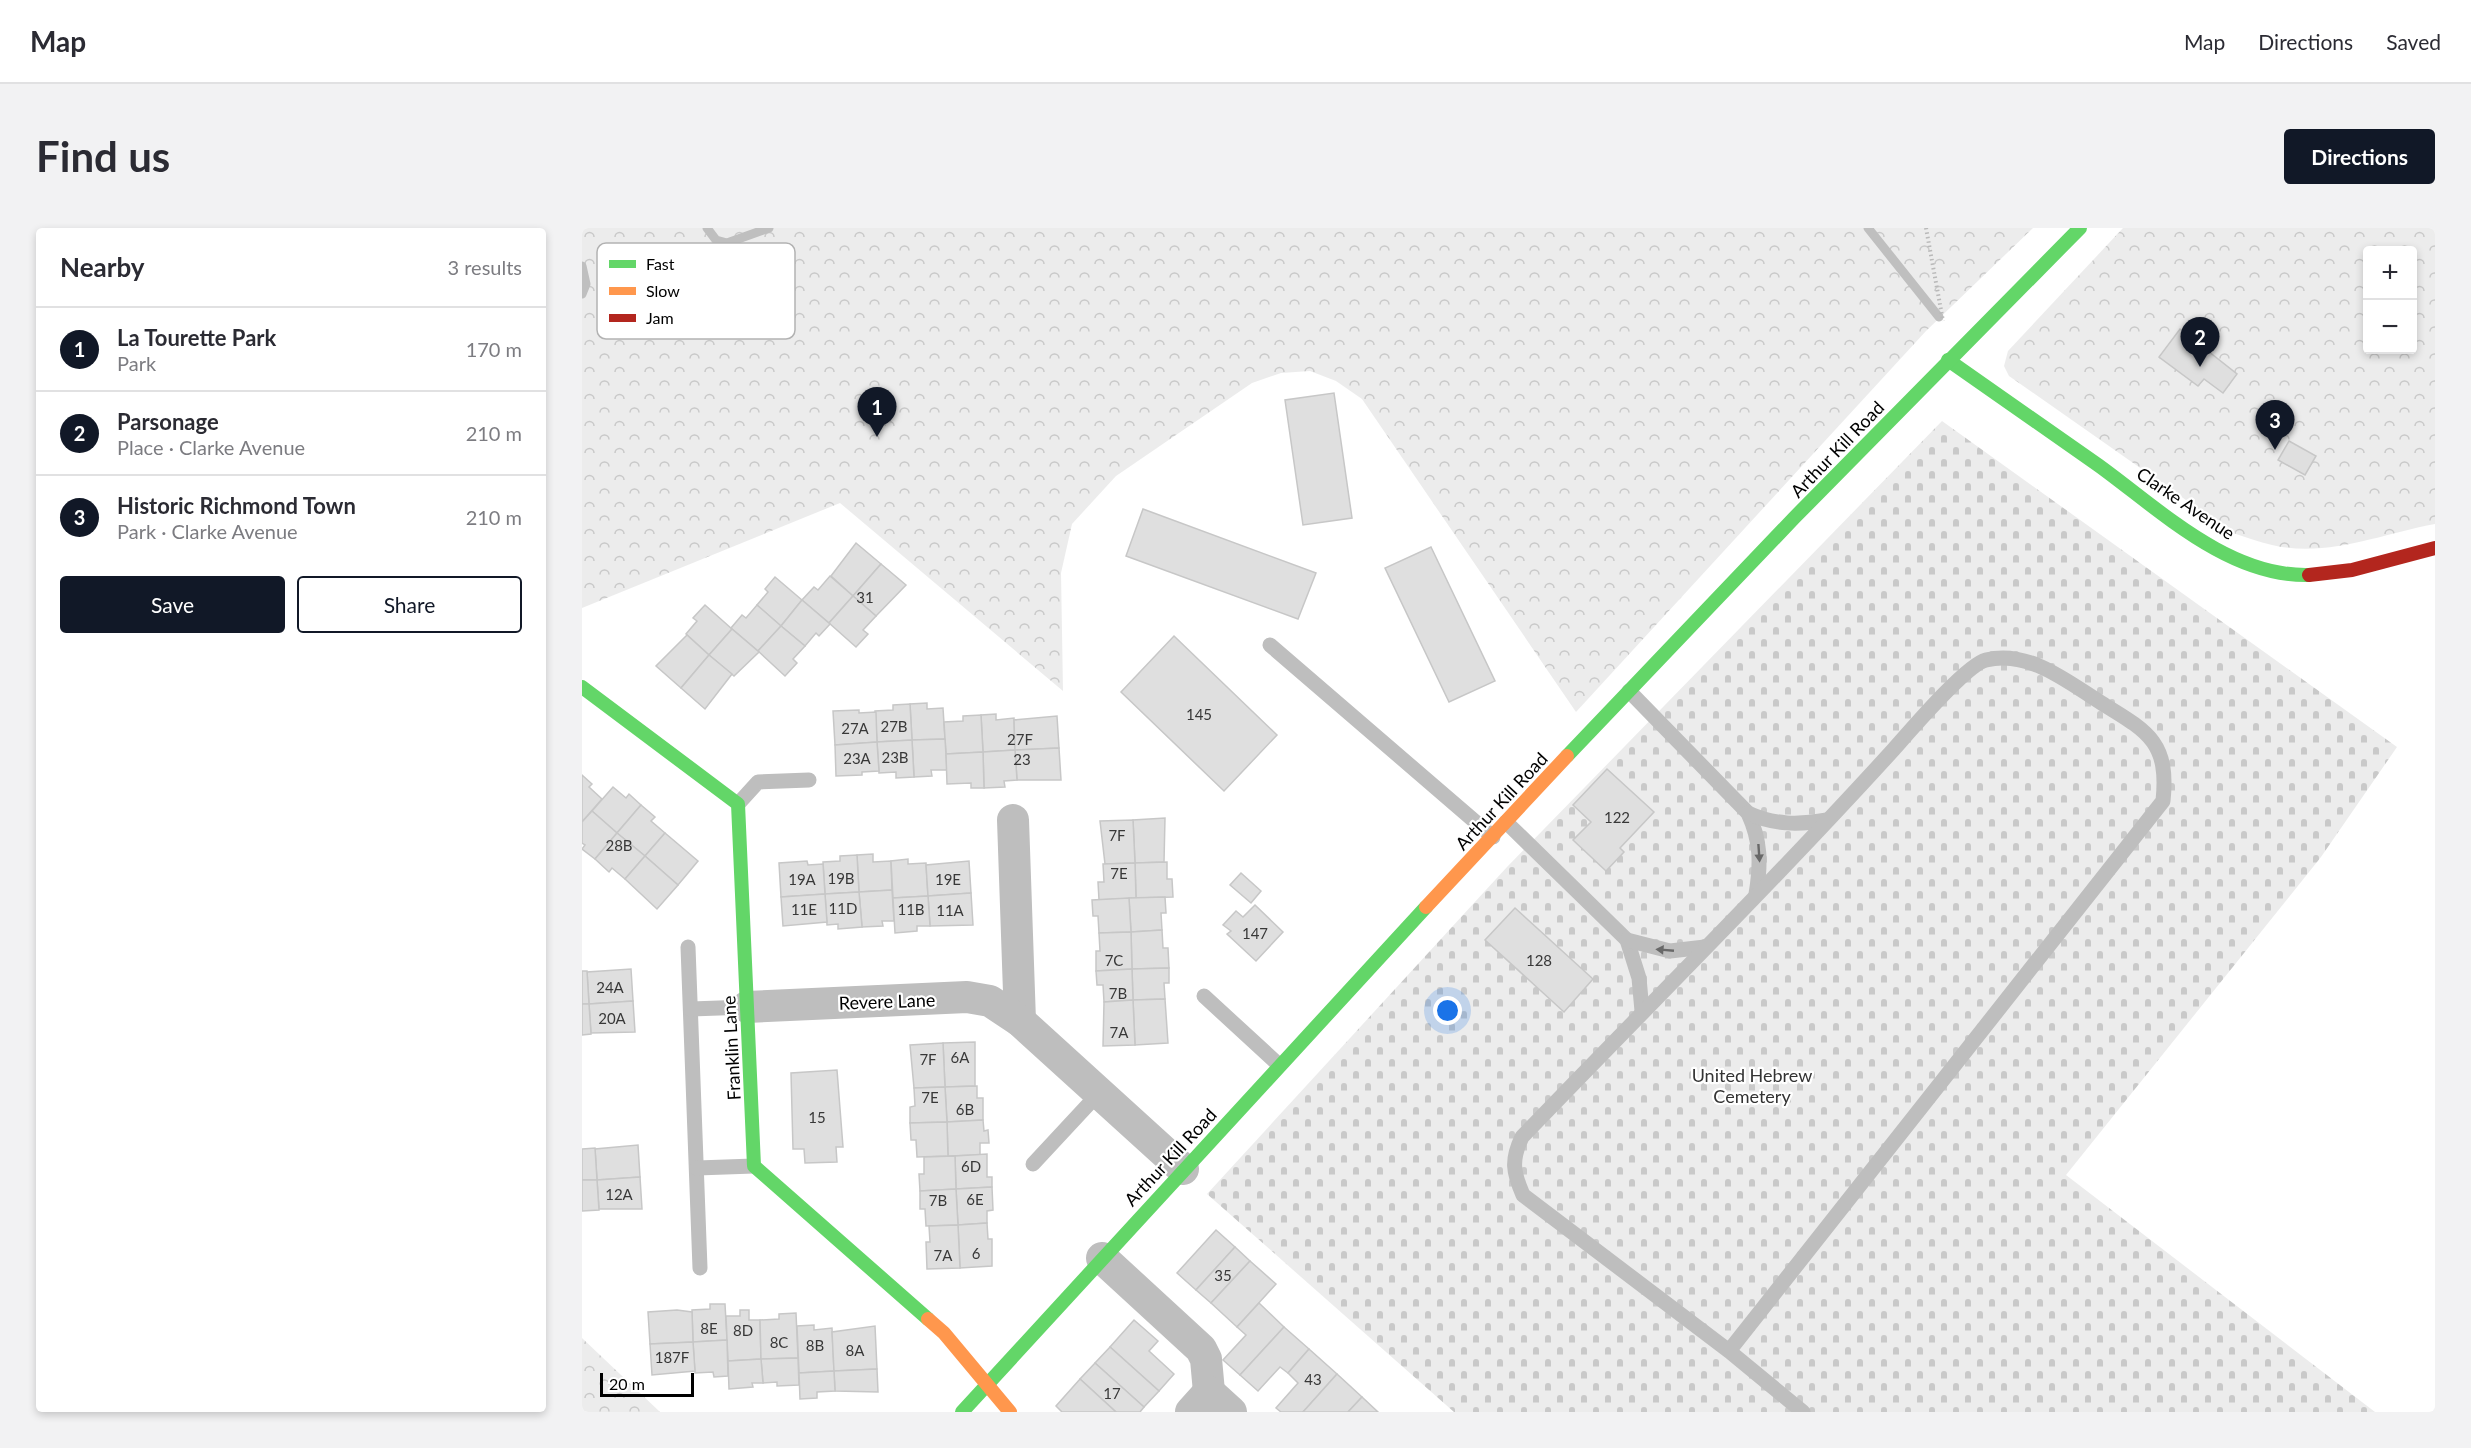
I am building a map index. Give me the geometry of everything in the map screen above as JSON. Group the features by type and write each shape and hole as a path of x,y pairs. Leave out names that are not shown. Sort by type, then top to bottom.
{"street":[{"name":"Arthur Kill Road","path":"962,1412 1279,1065 1629,691 1952,356 2080,228"},
{"name":"Clarke Avenue","path":"1952,356 2187,528 2235,558 2261,567 2301,575 2330,573 2435,548"},
{"path":"582,687 738,804"},
{"name":"Franklin Lane","path":"738,804 754,1166"},
{"path":"1013,820 1020,1021"},
{"name":"Revere Lane","path":"747,1007 967,997 990,1001 1020,1021 1183,1169"},
{"path":"754,1166 944,1333 1010,1412"},
{"path":"1102,1258 1201,1349 1206,1359 1210,1405"}],"lane":[{"path":"1270,645 1493,837"},
{"path":"1729,1352 2163,801 2166,774 2157,747 2140,727 2050,672 2017,657 1984,660 1950,688 1827,820 1522,1137 1514,1154 1513,1173 1523,1195 1729,1352 1803,1412"},
{"path":"1629,691 1748,813 1757,832 1760,853 1756,894"},
{"path":"738,804 758,782 809,780"},
{"path":"1748,813 1772,822 1793,824 1827,820"},
{"path":"1506,822 1626,940 1639,978 1642,1011"},
{"path":"1626,940 1670,951 1705,947"},
{"path":"688,947 700,1268"},
{"path":"1204,996 1279,1065"},
{"path":"691,1009 747,1007"},
{"path":"1033,1164 1099,1094"},
{"path":"697,1168 754,1166"}],"path":[{"path":"1926,228 1943,322 1952,356"}],"green space":[{"path":"582,228 2033,228 1926,331 1576,712 1362,399 1336,381 1310,371 1281,373 1252,383 1116,476 1072,524 1061,573 1063,691 840,503 582,608"},
{"path":"2123,228 2435,228 2435,524 2354,543 2313,549 2272,545 2233,533 2009,376 2004,366 2008,351"},
{"name":"United Hebrew Cemetery","path":"1942,421 2397,747 2321,857 2066,1175 2375,1412 1454,1412 1207,1194 1507,867"},
{"path":"582,1338 660,1412 582,1412"}],"building":[{"path":"2180,329 2237,374 2223,393 2204,379 2198,386 2159,357"},
{"path":"1334,393 1352,518 1303,525 1285,400"},
{"path":"2289,441 2316,456 2305,475 2278,460"},
{"path":"1143,509 1316,573 1298,619 1126,556"},
{"path":"856,543 881,564 853,596 831,576"},
{"path":"1431,547 1495,681 1449,702 1385,568"},
{"path":"881,564 906,585 876,616 853,596"},
{"path":"830,576 853,596 829,623 802,600 814,587 818,590"},
{"path":"775,577 802,600 781,626 757,605 768,592 765,589"},
{"path":"853,596 876,616 863,630 868,634 856,647 829,623"},
{"path":"802,600 830,624 819,636 816,633 805,646 781,626"},
{"path":"705,605 732,629 709,655 686,634 697,621 693,618"},
{"path":"757,605 781,626 758,651 731,628 742,615 746,618"},
{"path":"781,626 805,646 793,659 797,663 785,676 758,651"},
{"path":"732,629 759,652 734,676 709,655"},
{"path":"687,635 709,655 681,688 656,666"},
{"path":"1174,636 1277,735 1224,791 1121,692"},
{"path":"709,655 732,674 705,709 681,688"},
{"path":"927,703 927,709 943,708 945,739 912,740 910,704"},
{"path":"910,704 912,740 877,742 875,711 893,710 893,705"},
{"path":"859,710 859,713 876,712 877,742 835,745 833,711"},
{"path":"996,714 996,720 1014,718 1015,750 983,752 981,715"},
{"path":"981,715 983,752 946,754 944,722 963,721 963,716"},
{"path":"1057,716 1059,748 1015,750 1014,720"},
{"path":"945,739 947,770 931,770 932,776 914,777 912,740"},
{"path":"912,740 914,777 896,778 896,772 879,773 877,742"},
{"path":"877,742 879,771 862,772 862,775 836,776 835,745"},
{"path":"1059,748 1061,780 1017,780 1015,750"},
{"path":"1015,750 1017,780 1004,781 1005,787 984,788 983,752"},
{"path":"983,752 984,788 971,788 971,783 947,784 946,754"},
{"path":"1607,769 1654,812 1620,848 1624,852 1606,871 1573,840 1591,822 1573,805"},
{"path":"582,775 592,784 589,787 602,799 582,822"},
{"path":"613,787 626,798 629,794 641,805 617,833 592,811"},
{"path":"641,805 655,817 651,821 665,833 645,856 617,833"},
{"path":"592,811 617,833 595,859 582,849 585,845 582,843 582,822"},
{"path":"1165,818 1164,862 1135,863 1133,820"},
{"path":"1133,820 1135,863 1105,864 1100,821"},
{"path":"617,833 645,856 625,879 612,868 609,872 595,859"},
{"path":"665,833 698,861 678,885 645,856"},
{"path":"873,854 873,862 891,861 892,890 859,892 857,855"},
{"path":"857,855 859,892 825,894 823,862 840,861 840,856"},
{"path":"645,856 678,885 657,909 625,879"},
{"path":"908,859 908,864 926,863 928,896 893,898 891,861"},
{"path":"807,861 808,865 823,864 825,894 781,897 779,863"},
{"path":"969,861 971,893 928,896 926,865"},
{"path":"1167,862 1167,879 1172,879 1173,897 1136,898 1135,863"},
{"path":"1135,863 1136,898 1099,900 1098,882 1104,882 1103,864"},
{"path":"1241,873 1261,891 1251,903 1230,885"},
{"path":"892,890 894,921 882,921 883,926 862,927 859,892"},
{"path":"859,892 862,927 838,929 838,924 827,925 825,894"},
{"path":"971,893 973,925 930,926 928,896"},
{"path":"825,894 827,922 783,926 781,897"},
{"path":"928,896 930,926 917,926 917,931 895,933 893,898"},
{"path":"1165,897 1166,913 1161,913 1162,930 1131,932 1129,898"},
{"path":"1129,898 1131,932 1099,933 1098,916 1093,916 1092,900"},
{"path":"1255,905 1283,932 1256,961 1227,934 1231,931 1223,925 1236,911 1243,917"},
{"path":"1515,908 1593,979 1564,1012 1485,940"},
{"path":"1162,930 1163,948 1168,948 1169,968 1132,969 1131,932"},
{"path":"1131,932 1132,969 1096,971 1096,951 1100,951 1099,933"},
{"path":"1169,968 1169,983 1164,983 1165,999 1133,1000 1132,969"},
{"path":"631,969 633,1001 589,1004 587,972"},
{"path":"1132,969 1133,1000 1104,1002 1103,985 1097,985 1096,971"},
{"path":"582,971 587,971 589,1004 582,1004"},
{"path":"1165,999 1168,1043 1135,1045 1133,1000"},
{"path":"1133,1000 1135,1045 1103,1046 1104,1002"},
{"path":"633,1001 635,1032 591,1033 589,1004"},
{"path":"582,1004 589,1004 591,1034 582,1035"},
{"path":"975,1042 975,1086 945,1087 943,1043"},
{"path":"943,1043 945,1087 914,1088 910,1045"},
{"path":"837,1070 843,1147 836,1147 837,1162 805,1163 804,1149 793,1149 791,1073"},
{"path":"977,1086 977,1098 983,1098 983,1120 947,1122 945,1087"},
{"path":"945,1087 947,1122 910,1123 910,1107 915,1106 914,1088"},
{"path":"983,1120 984,1131 988,1130 989,1143 980,1143 980,1155 948,1156 947,1122"},
{"path":"947,1122 948,1156 917,1157 916,1140 911,1140 910,1123"},
{"path":"638,1145 640,1177 597,1180 595,1149"},
{"path":"595,1148 597,1180 582,1180 582,1149"},
{"path":"987,1154 987,1177 992,1177 992,1187 956,1189 955,1156"},
{"path":"955,1156 956,1189 920,1191 919,1174 924,1174 924,1157"},
{"path":"640,1177 642,1209 599,1209 597,1180"},
{"path":"582,1180 597,1180 599,1210 582,1211"},
{"path":"992,1187 993,1210 987,1211 987,1223 958,1225 956,1189"},
{"path":"956,1189 958,1225 926,1226 925,1209 920,1209 920,1191"},
{"path":"987,1223 988,1239 992,1239 992,1266 960,1268 958,1225"},
{"path":"958,1225 960,1268 927,1269 926,1242 930,1242 929,1226"},
{"path":"1216,1230 1235,1247 1196,1290 1177,1273"},
{"path":"1235,1247 1250,1261 1211,1303 1196,1290"},
{"path":"1250,1261 1276,1284 1237,1327 1211,1303"},
{"path":"1259,1303 1284,1327 1240,1375 1223,1360 1246,1335 1237,1327"},
{"path":"710,1304 725,1304 727,1340 693,1342 692,1310 710,1309"},
{"path":"677,1310 692,1312 693,1342 650,1344 648,1312"},
{"path":"740,1310 749,1310 749,1320 760,1320 761,1359 728,1361 726,1316 740,1316"},
{"path":"796,1313 798,1358 761,1359 760,1320 779,1319 779,1314"},
{"path":"1134,1320 1158,1341 1149,1351 1174,1374 1159,1391 1110,1347"},
{"path":"814,1325 814,1330 832,1328 834,1371 799,1373 797,1326"},
{"path":"875,1326 877,1369 834,1371 832,1332"},
{"path":"1284,1327 1309,1349 1288,1373 1280,1367 1258,1391 1240,1375"},
{"path":"727,1340 728,1376 714,1377 713,1372 695,1373 693,1342"},
{"path":"693,1342 695,1371 652,1375 650,1344"},
{"path":"1110,1347 1159,1391 1144,1407 1095,1363"},
{"path":"1309,1349 1337,1374 1303,1412 1281,1412 1276,1408 1298,1383 1288,1373"},
{"path":"798,1358 799,1385 777,1386 777,1382 763,1383 761,1359"},
{"path":"761,1359 763,1383 752,1383 753,1387 729,1389 728,1361"},
{"path":"1095,1363 1144,1407 1140,1412 1116,1412 1080,1379"},
{"path":"877,1369 878,1392 835,1391 834,1371"},
{"path":"834,1371 835,1391 817,1392 817,1398 800,1399 799,1373"},
{"path":"1337,1374 1362,1397 1348,1412 1303,1412"},
{"path":"1080,1379 1116,1412 1062,1412 1056,1406"},
{"path":"1362,1397 1378,1412 1348,1412"}],"waterway":[{"path":"707,228 716,240 727,243 769,228"},
{"path":"1868,228 1939,317"},
{"path":"582,266 586,284 582,294"}],"traffic: fast":[{"path":"1567,756 1794,518 2080,228"},
{"path":"1948,360 2196,537 2250,565 2279,573 2309,575"},
{"path":"582,687 738,804 754,1166 928,1319"},
{"path":"962,1412 1426,907"}],"traffic: slow":[{"path":"1426,907 1567,756"},
{"path":"928,1319 944,1333 1010,1412"}],"traffic: jam":[{"path":"2309,575 2352,570 2435,548"}],"place":[{"name":"Parsonage","path":"2200,367"},
{"name":"La Tourette Park","path":"877,437"},
{"name":"Historic Richmond Town","path":"2275,450"}]}
